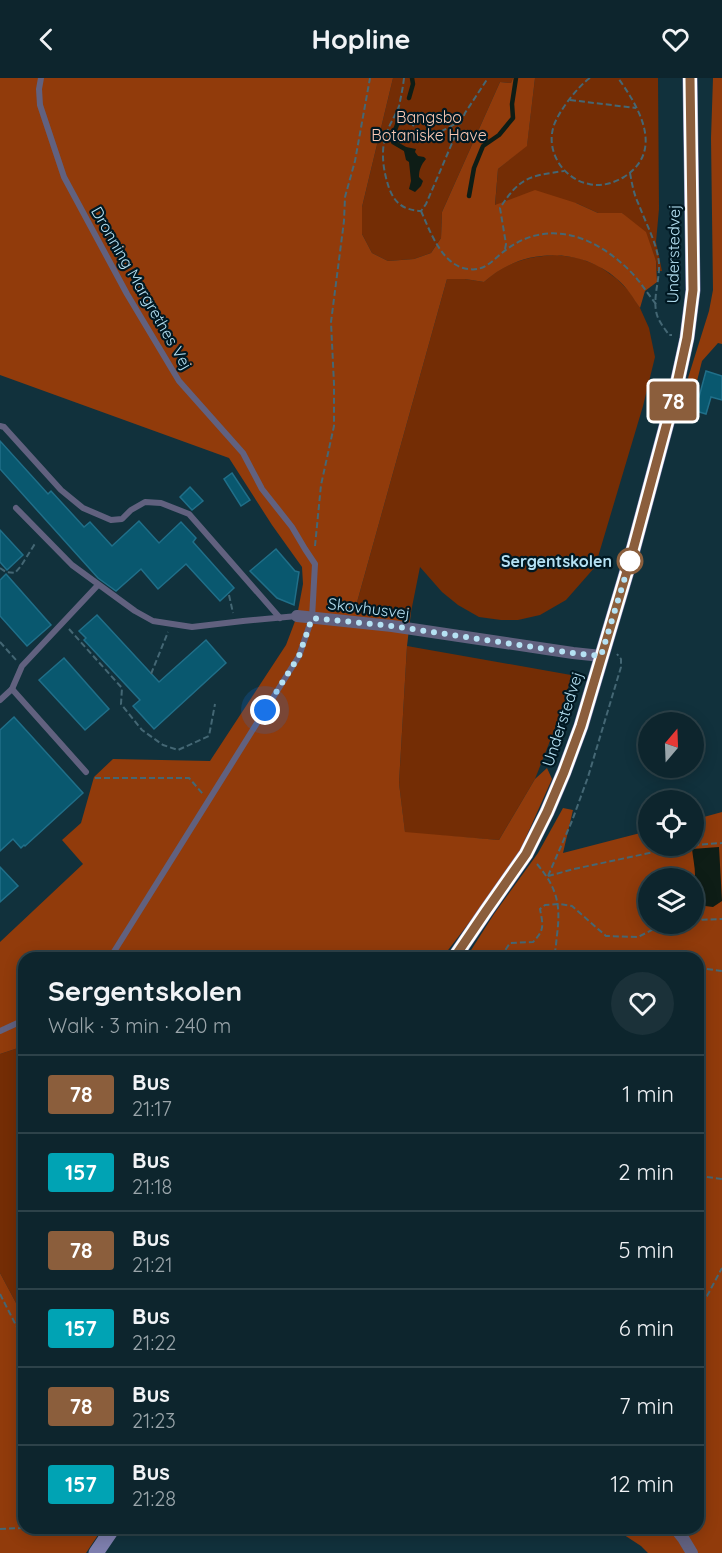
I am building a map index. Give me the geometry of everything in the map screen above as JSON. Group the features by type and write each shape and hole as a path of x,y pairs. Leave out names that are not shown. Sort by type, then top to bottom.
{"street":[{"name":"Understedvej","path":"458,952 526,854 564,772 581,726 630,561 672,404 687,338 693,290 690,78"},
{"path":"297,616 312,618"},
{"name":"Skovhusvej","path":"312,618 392,626 601,656"},
{"path":"96,1553 109,1534"},
{"path":"680,1534 692,1553"}],"lane":[{"name":"Dronning Margrethes Vej","path":"40,78 40,105 64,177 127,294 179,381 243,453 262,489 292,527 315,564"},
{"path":"0,426 4,427 61,490 83,508 111,519 122,519 131,510 145,502 160,503 189,514 280,618"},
{"path":"16,508 72,565 135,611 153,621 192,627 297,616"},
{"path":"312,618 315,564"},
{"path":"0,700 12,689 22,666 98,585"},
{"name":"Skovhusvej","path":"114,952 299,656 312,618"},
{"path":"12,689 86,772"},
{"path":"0,1031 18,1023"}],"path":[{"path":"315,564 321,485 334,426 331,322 345,197 356,161 370,78"},
{"path":"404,78 398,108 384,146 385,174 394,200 409,210 421,211"},
{"path":"421,211 462,120 488,78"},
{"path":"590,78 584,82 559,114 552,136 553,150 564,171 576,180 590,185 603,185 617,181 630,173 642,158 646,147 643,122 618,78"},
{"path":"570,100 637,108"},
{"path":"398,108 417,129 430,135 462,120"},
{"path":"505,250 500,208 509,194 515,186 539,174 564,171"},
{"path":"630,173 658,260 657,315 669,335 687,338"},
{"path":"421,211 439,248 447,258 468,270 485,267 524,238 543,234 563,234 585,239 610,254 631,272 656,304"},
{"path":"0,568 6,572 15,573 41,534"},
{"path":"229,595 235,622"},
{"path":"63,622 122,688 121,704 142,730 163,745 178,750 209,736 215,704"},
{"path":"151,674 171,625"},
{"path":"548,876 588,777 621,667 621,659 606,639"},
{"path":"0,642 22,666"},
{"path":"94,777 189,778 209,800"},
{"path":"704,844 722,843"},
{"path":"526,854 548,876 559,904 560,918 554,952"},
{"path":"548,876 638,855"},
{"path":"504,952 510,943 533,942 541,934 543,925 540,909 545,905 572,906 606,936 639,938 646,934"},
{"path":"704,920 722,918"},
{"path":"704,969 722,971"},
{"path":"704,1177 722,1179"},
{"path":"704,1296 722,1268"},
{"path":"0,1294 18,1329"},
{"path":"0,1529 18,1528"}],"green space":[{"name":"Bangsbo Botaniske Have","path":"393,78 513,78 511,83 500,82 442,212 441,238 431,253 414,259 388,261 372,253 362,234 362,207"},
{"path":"535,78 658,78 659,209 656,242 662,271 657,271 656,261 622,213 598,213 576,203 495,206 498,169 527,145"},
{"path":"557,255 579,258 599,266 629,291 649,328 655,357 643,406 595,567 566,600 540,615 518,620 479,617 458,605 442,592 420,567 411,612 378,617 354,613 447,279 484,282 501,269 518,261"},
{"path":"407,646 571,675 565,703 535,779 499,840 405,833 399,783"},
{"path":"18,1048 18,1307 0,1273 0,1054"}],"shaded area":[{"path":"0,78 393,78 362,207 362,234 372,253 388,261 414,259 431,253 441,238 442,212 500,82 511,83 513,78 535,78 527,146 498,169 495,205 535,190 576,203 598,213 622,213 646,232 656,261 657,282 645,291 640,308 627,289 602,268 568,256 532,257 499,271 484,282 447,279 354,613 378,617 411,612 399,783 405,832 499,840 535,779 547,768 552,779 519,853 447,952 18,952 18,1048 0,1054 0,942 83,864 62,840 81,823 94,777 113,759 210,761 286,645 297,616 303,584 302,567 229,458 0,375"},
{"path":"713,78 722,78 722,344 718,343 702,361 695,389 688,378 709,311 713,290 711,138"},
{"path":"406,147 416,149 418,156 426,159 419,172 419,177 423,181 415,192 409,189 411,181 409,162 406,160 404,151"},
{"path":"563,808 573,810 563,853 638,834 638,856 704,856 704,817 722,812 722,1553 648,1553 623,1534 704,1534 704,952 470,952 538,853"},
{"path":"719,847 722,901 713,907 704,906 704,868 694,868 693,856 704,856 704,848"},
{"path":"0,1273 18,1307 18,1534 99,1534 86,1553 0,1553"}],"building":[{"path":"706,371 722,376 722,400 711,397 706,414 689,409 693,395 699,397"},
{"path":"0,441 48,494 51,491 84,527 90,522 112,546 139,521 159,543 181,522 196,538 193,542 234,588 220,601 186,564 158,589 141,569 116,591 98,578 0,469"},
{"path":"232,473 250,500 241,506 224,479"},
{"path":"190,487 203,501 192,510 180,497"},
{"path":"0,530 23,555 7,570 0,562"},
{"path":"276,549 295,571 299,572 294,605 277,598 250,571"},
{"path":"6,574 51,625 27,646 0,616 0,580"},
{"path":"97,615 159,682 206,640 226,663 154,729 133,706 140,700 84,640 86,638 79,631"},
{"path":"64,658 109,709 85,730 39,680"},
{"path":"14,717 83,793 25,846 21,848 13,839 0,851 0,730"},
{"path":"0,867 18,886 0,902"}],"waterway":[{"path":"409,98 413,84 412,78"},
{"path":"469,196 474,168 483,146 499,135 513,118 512,104 516,78"},
{"path":"400,117 392,138 393,142 405,149"}],"bus line":[{"name":"78","path":"458,952 526,854 564,772 581,726 630,561 675,393 687,338 693,290 690,78"}],"place":[{"name":"Sergentskolen","path":"630,561"}],"route":[{"path":"265,710 299,656 312,618 392,626 601,656 630,561"}]}
